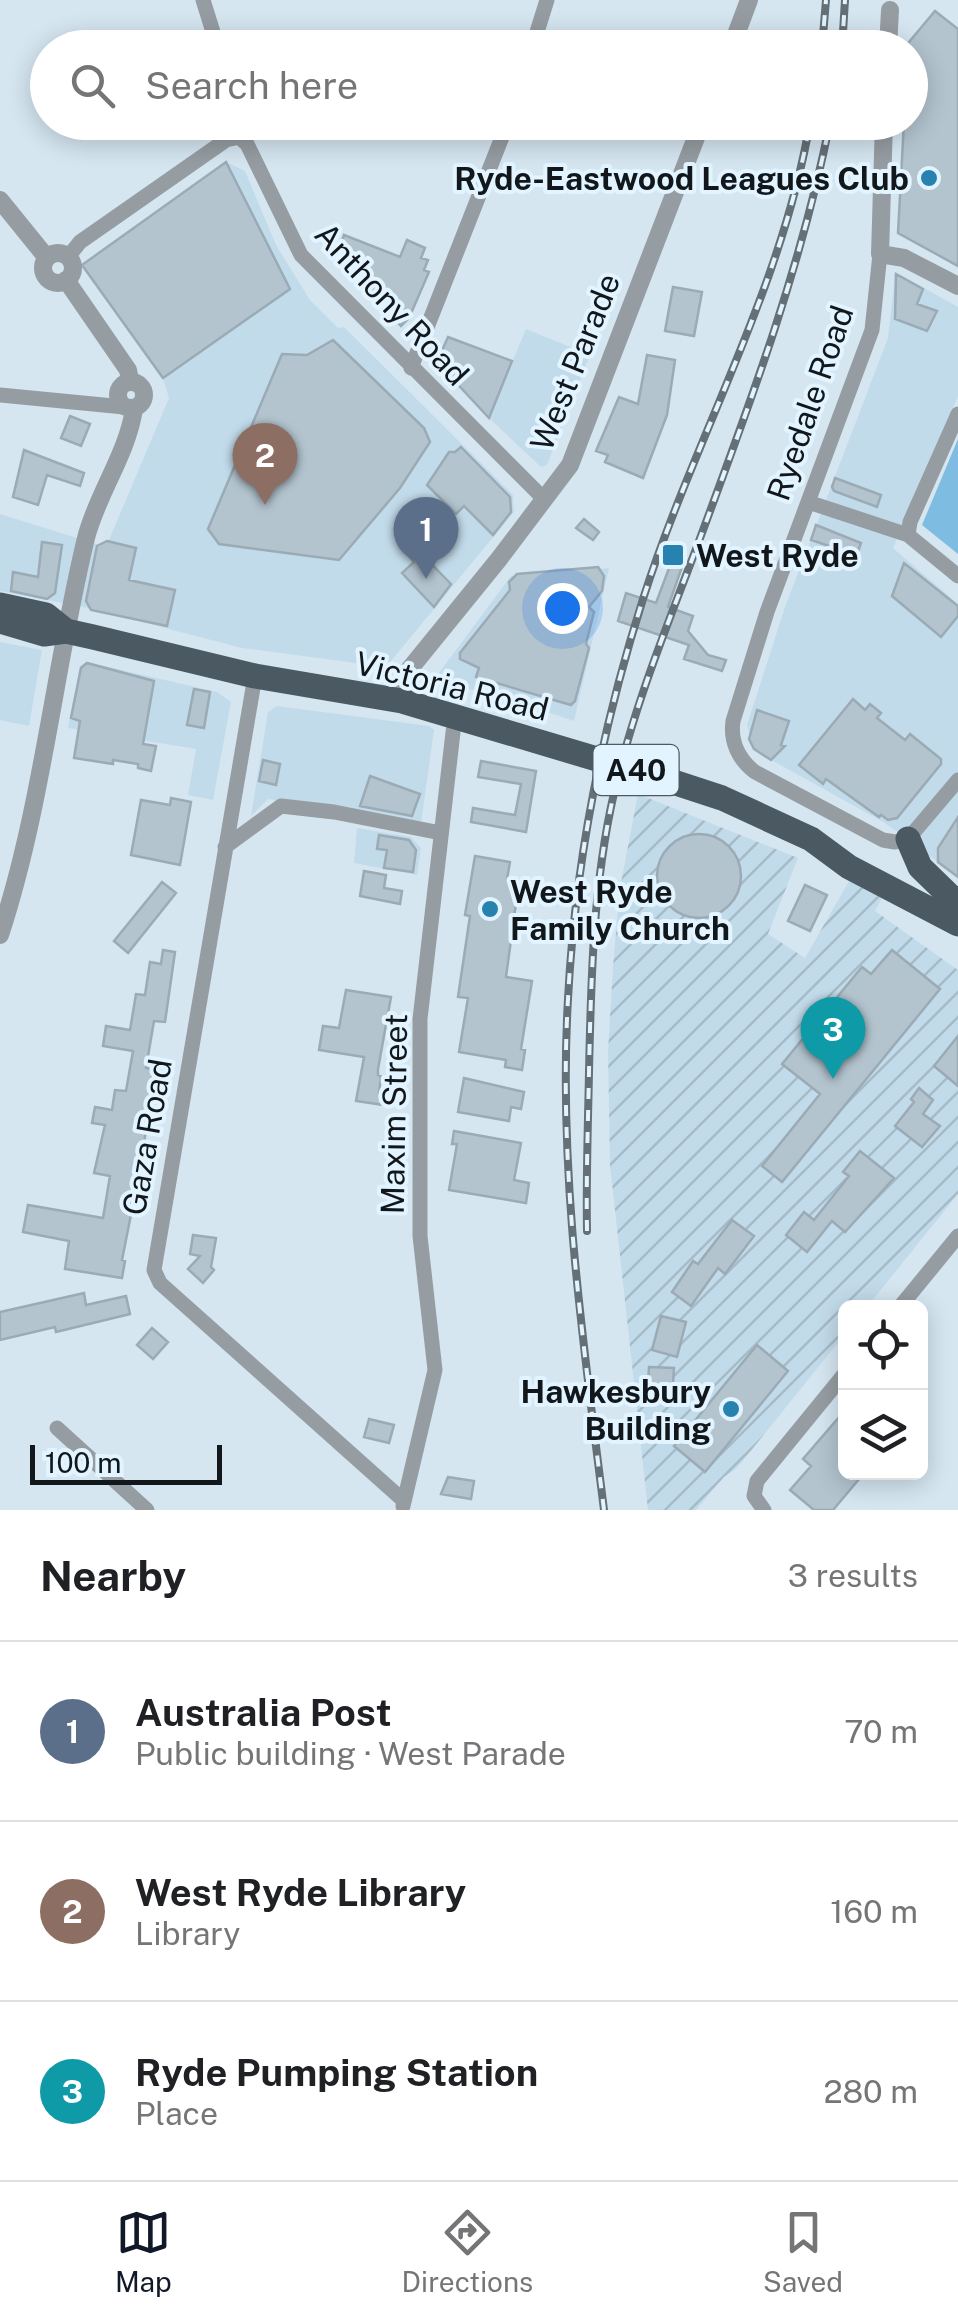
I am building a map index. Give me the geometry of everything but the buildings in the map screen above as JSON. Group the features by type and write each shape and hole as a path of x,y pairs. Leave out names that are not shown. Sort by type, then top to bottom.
{"highway":[{"name":"Victoria Road","path":"0,605 46,615 66,631"},
{"name":"Victoria Road","path":"0,621 44,634 66,631 255,676 402,701 455,715 722,798 811,839 857,852 958,905"},
{"name":"Victoria Road","path":"811,839 849,867 958,924"},
{"path":"908,839 920,867 958,905"}],"street":[{"path":"203,0 212,30"},
{"path":"538,30 547,0"},
{"path":"737,30 749,0"},
{"path":"889,30 891,3"},
{"path":"68,257 80,242 226,140"},
{"name":"Anthony Road","path":"246,140 301,255 545,500"},
{"path":"412,368 501,140"},
{"name":"West Parade","path":"402,701 408,671 570,465 695,140"},
{"name":"Ryedale Road","path":"883,140 877,307 872,330 768,612 733,721 737,751 755,772 883,840 908,839"},
{"path":"0,200 47,258"},
{"path":"47,258 60,254 68,257"},
{"path":"880,254 904,258 958,286"},
{"path":"47,258 43,268 47,278 56,283 66,280 72,269 68,257"},
{"path":"0,935 22,868 87,533 131,428 129,408 120,390 130,380 128,370 66,280"},
{"path":"0,394 129,408"},
{"path":"908,535 910,522 958,414"},
{"path":"808,502 908,535 958,576"},
{"name":"Gaza Road","path":"255,676 154,1270 160,1283 403,1506"},
{"name":"Maxim Street","path":"403,1506 436,1370 420,1236 420,1019 455,715"},
{"path":"908,839 958,780"},
{"path":"225,847 281,806 441,832"},
{"path":"906,1300 958,1236"},
{"path":"764,1510 754,1496 760,1478 838,1382"},
{"path":"56,1428 147,1510"}],"shaded area":[{"path":"226,162 245,171 276,245 310,300 338,328 344,327 513,495 514,512 386,667 242,648 84,607 0,591 0,514 106,547 169,398 163,378 82,265"},
{"path":"899,274 958,307 958,396 893,548 958,604 958,877 885,823 755,751 747,725 785,607 888,338 895,276"},
{"path":"526,329 590,355 547,465 541,467 489,418"},
{"path":"958,439 958,554 922,525"},
{"path":"609,568 574,721 497,695 440,683 439,673 511,576"},
{"path":"0,642 42,650 29,726 0,720"},
{"path":"87,662 217,692 231,702 213,800 188,795 196,749 68,728 80,666"},
{"path":"277,706 429,726 434,730 421,823 268,799 251,816 268,712"},
{"path":"638,794 798,858 768,934 805,958 849,881 882,898 875,911 958,970 958,1194 873,1300 838,1300 838,1343 737,1468 724,1477 696,1510 648,1510 610,1165 608,1052 620,888"},
{"path":"357,828 411,837 421,848 417,875 354,863"}],"railway":[{"path":"824,30 826,0"},
{"path":"843,30 845,0"},
{"path":"604,1510 574,1255 566,1127 568,999 584,847 603,746 643,599 758,304 797,184 806,140"},
{"path":"587,1231 594,932 614,793 651,670 772,338 826,140"}],"place":[{"name":"Ryde-Eastwood Leagues Club","path":"929,178"},
{"name":"West Ryde Library","path":"265,505"},
{"name":"West Ryde","path":"673,555"},
{"name":"Australia Post","path":"426,579"},
{"name":"West Ryde Family Church","path":"490,909"},
{"name":"Ryde Pumping Station","path":"833,1079"},
{"name":"Hawkesbury Building","path":"731,1409"}]}
